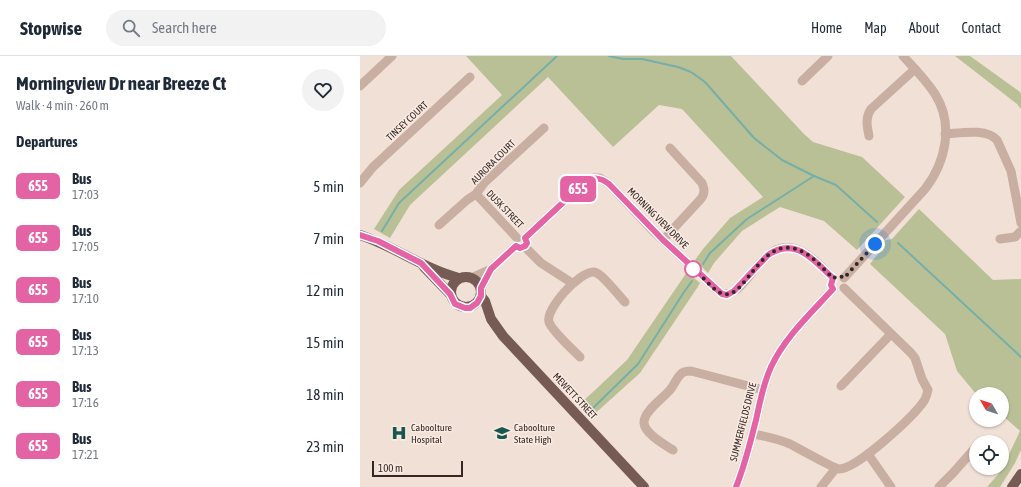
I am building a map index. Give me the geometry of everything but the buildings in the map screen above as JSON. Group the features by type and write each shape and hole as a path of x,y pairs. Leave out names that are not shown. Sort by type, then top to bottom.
{"main road":[{"path":"360,234 378,241 449,276 471,278 475,280 481,292 477,303 470,308"},
{"path":"421,263 450,294 458,306 470,308 492,319"},
{"path":"450,294 452,285 459,278"},
{"name":"MEWETT STREET","path":"481,292 492,319 503,336 644,487"},
{"path":"1012,487 1021,474"}],"street":[{"path":"360,86 392,56"},
{"path":"802,81 828,56"},
{"path":"844,278 932,180 942,160 945,134 943,113 938,99 928,83 903,56"},
{"path":"869,136 866,125 868,114 871,109 915,69"},
{"name":"TINSEY COURT","path":"360,183 373,168 470,78"},
{"name":"AURORA COURT","path":"439,225 476,194 484,183 544,128"},
{"path":"945,134 984,133 993,136 997,140 1011,171 1021,223"},
{"path":"663,240 703,197 704,192 702,183 670,148"},
{"name":"MORNING VIEW DRIVE","path":"471,278 491,269 584,183 594,178 600,178 609,184 663,240 722,294 727,295 734,291 768,255 781,248 796,249 804,252 833,278"},
{"name":"DUSK STREET","path":"476,194 541,263 572,283"},
{"path":"1000,239 1015,237 1021,231"},
{"name":"MORNING VIEW DRIVE","path":"481,292 491,269"},
{"path":"580,357 552,328 549,320 549,315 552,310 572,283 585,275 595,272 603,278 625,302"},
{"path":"840,276 844,278 846,282 844,288 840,291 833,289 831,285 833,278 840,276"},
{"path":"752,434 788,443 836,468 844,467 868,454 909,418 924,401 928,390 922,379 915,358 844,288"},
{"name":"SUMMERFIELDS DRIVE","path":"736,487 745,461 762,390 770,368 790,336 833,289"},
{"path":"841,386 891,334"},
{"path":"674,450 664,445 656,438 646,428 644,420 649,411 669,392 682,373 691,371 762,390"},
{"path":"868,454 891,487"},
{"path":"938,487 969,454"},
{"path":"821,487 836,468"}],"green space":[{"path":"466,56 731,56 813,142 862,157 905,197 857,250 824,221 780,207 742,231 714,263 708,273 695,260 730,218 763,197 682,109 659,105 613,147 548,77 410,205 390,238 374,229 399,190 502,95"},
{"path":"955,56 970,56 1020,92 1021,109 1017,104"},
{"path":"919,209 993,280 1021,279 1021,450 1009,473 1009,454 1020,431 1009,421 1009,387 970,387 957,371 945,334 870,264 880,251 883,242 892,239"},
{"path":"687,272 700,283 697,288 640,373 590,418 578,406 627,360"},
{"path":"998,475 1008,475 1000,487 987,487"}],"waterway":[{"path":"382,231 399,203 557,56"},
{"path":"609,56 623,59 642,59 678,67 691,72 705,82 754,138 782,160 836,185 877,222"},
{"path":"703,264 710,253 747,219 814,176"},
{"path":"898,243 1021,357"},
{"path":"590,411 638,364 692,281"}],"bus line":[{"name":"655","path":"360,235 378,241 421,263 450,294 455,304 465,308 474,306 480,300 481,288 491,269 516,246 518,248 524,248 527,243 525,238 584,183 594,178 600,178 609,184 654,232 722,294 727,295 732,293 773,251 781,248 789,248 804,252 833,278 831,283 833,289 790,336 770,368 762,390 756,420 736,487"}],"place":[{"name":"Caboolture Hospital","path":"399,433"},
{"name":"Caboolture State High","path":"502,433"}],"route":[{"path":"693,269 717,291 727,295 732,293 768,255 781,248 796,249 804,252 833,278 840,276 844,278 875,244"}]}
